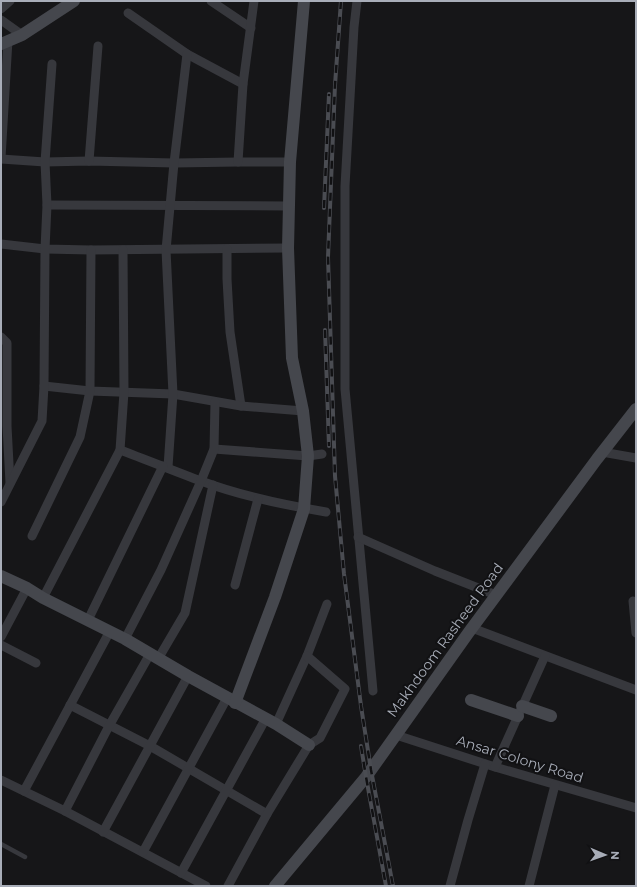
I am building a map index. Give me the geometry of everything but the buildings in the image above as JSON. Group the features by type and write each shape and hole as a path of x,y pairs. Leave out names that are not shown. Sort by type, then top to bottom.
{"street":[{"path":"1,9 10,1"},
{"path":"74,1 22,34 4,42 1,159 45,162 290,162"},
{"path":"211,1 251,28"},
{"path":"238,162 242,84 254,1"},
{"path":"143,852 188,769 231,700 275,597 304,509 308,456 303,411 292,358 288,248 290,162 304,1"},
{"path":"357,1 354,27 345,186 345,389 373,692"},
{"path":"128,13 187,54 242,84"},
{"path":"1,20 22,34"},
{"path":"89,161 98,46"},
{"path":"88,620 165,466 173,394 166,250 174,163 187,54"},
{"path":"1,502 42,421 47,205 45,162 52,64"},
{"path":"47,205 289,206"},
{"path":"1,244 45,249 91,250 288,248"},
{"path":"227,249 230,332 241,406"},
{"path":"32,536 80,437 90,391 91,250"},
{"path":"43,598 120,450 124,392 123,250"},
{"path":"1,337 7,343 7,426 10,484"},
{"path":"44,386 90,391 173,394 241,406 303,411"},
{"path":"126,639 161,570 202,481 214,449 215,402"},
{"name":"Makhdoom Rasheed Road","path":"275,886 366,777 496,595 602,452 636,409"},
{"path":"214,449 308,456 322,454"},
{"path":"120,450 213,485 258,499 326,512"},
{"path":"602,452 636,458"},
{"path":"65,811 109,726 154,657 186,613 213,485"},
{"path":"235,585 258,499"},
{"path":"358,537 435,572 496,595"},
{"path":"1,576 126,639 154,657 271,721 309,745"},
{"path":"1,636 27,588"},
{"path":"633,601 636,627"},
{"path":"181,873 227,790 271,721 307,656 327,604"},
{"path":"472,628 636,690"},
{"path":"24,791 110,631"},
{"path":"1,645 36,663"},
{"path":"228,886 267,814 309,745 320,738 345,689 307,656"},
{"path":"495,767 545,656"},
{"path":"103,832 188,676"},
{"path":"472,700 520,711 551,716"},
{"path":"70,705 150,746 267,814"},
{"name":"Ansar Colony Road","path":"396,735 485,764 636,808"},
{"path":"450,886 485,764"},
{"path":"1,780 65,811 206,886"},
{"path":"529,886 555,785"}],"lane":[{"path":"1,844 25,857"}],"railway":[{"path":"341,1 335,85 328,257 335,476 344,574 361,706 371,770 393,886"},
{"path":"324,208 329,94"},
{"path":"325,330 329,446"},
{"path":"361,746 386,886"}]}
